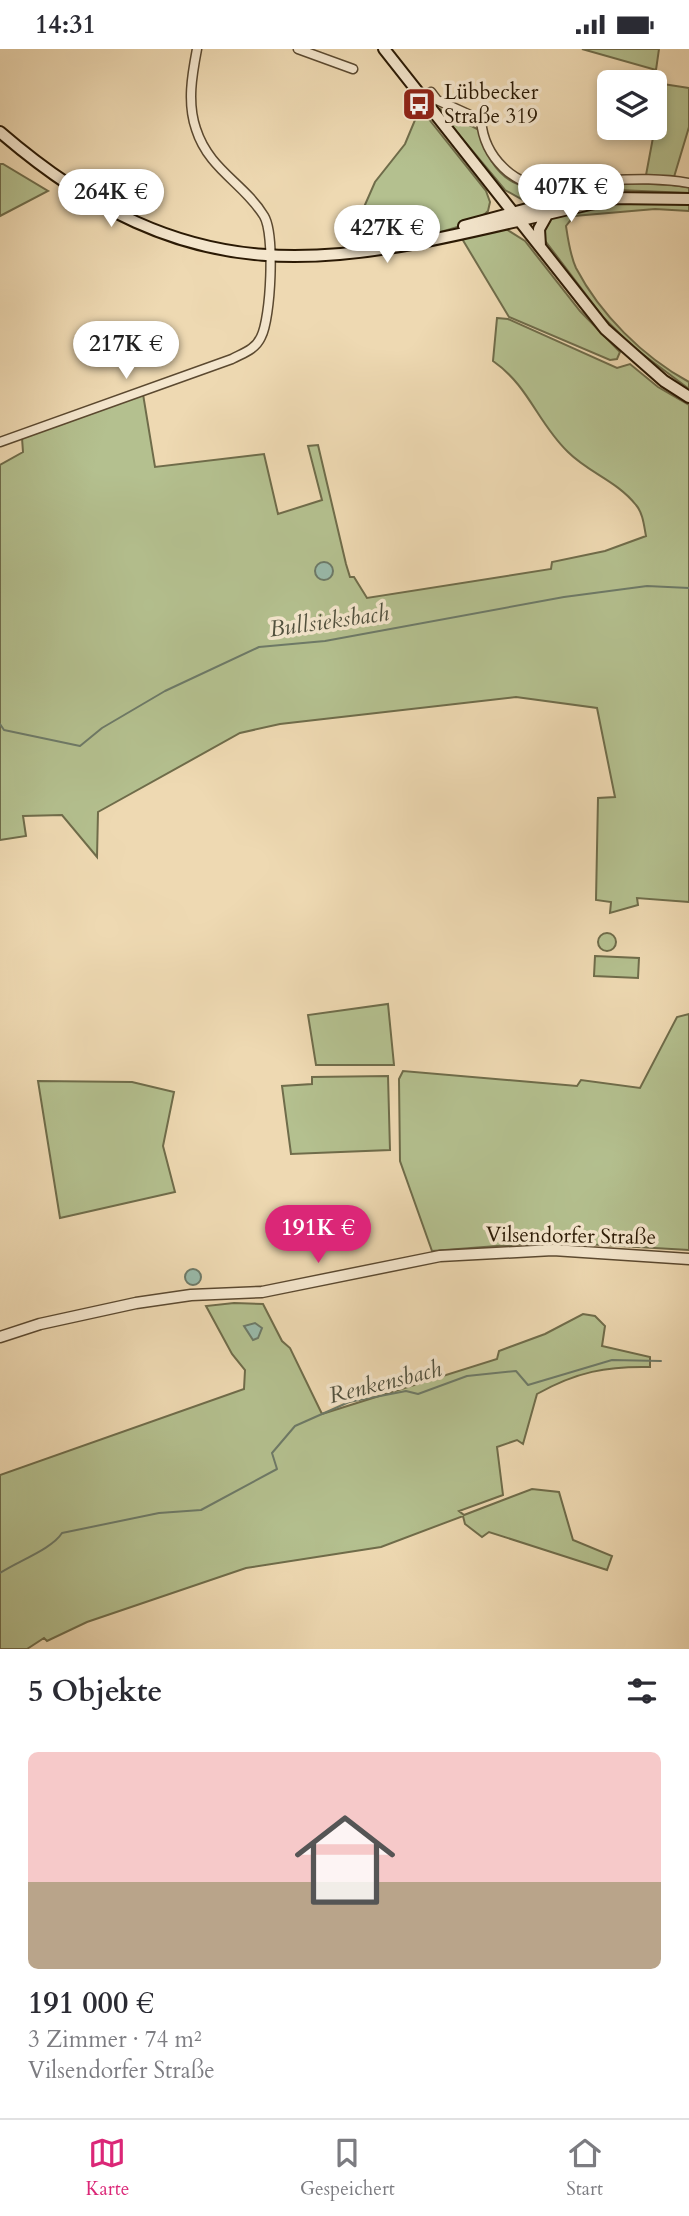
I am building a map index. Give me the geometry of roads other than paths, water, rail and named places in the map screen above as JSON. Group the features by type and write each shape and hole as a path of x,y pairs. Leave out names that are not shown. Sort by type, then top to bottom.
{"main road":[{"path":"384,49 606,329 655,374 689,397"},
{"path":"0,132 51,173 112,212 190,243 254,256 354,255 414,243 576,199 689,199"},
{"path":"485,219 493,210 495,191"},
{"path":"414,243 485,219 548,213 617,198"},
{"path":"540,249 539,229 548,213"}],"street":[{"path":"0,442 253,349 264,329 271,233 267,219 220,171 197,132 191,86 197,49"},
{"path":"298,49 353,69"},
{"path":"430,92 437,100 481,120 486,144 498,162 526,182 551,187 615,180 689,183"},
{"name":"Vilsendorfer Straße","path":"0,1337 40,1324 136,1303 191,1294 262,1292 440,1256 553,1250 689,1259"}],"waterway":[{"name":"Bullsieksbach","path":"0,724 4,730 80,746 102,728 165,691 259,647 325,641 564,597 647,586 689,588"},
{"name":"Renkensbach","path":"0,1573 43,1550 62,1533 159,1513 201,1510 277,1469 272,1453 295,1426 349,1402 406,1391 418,1394 467,1376 516,1371 528,1385 612,1360 661,1361"}],"place":[{"name":"Lübbecker Straße 319","path":"419,104"}]}
